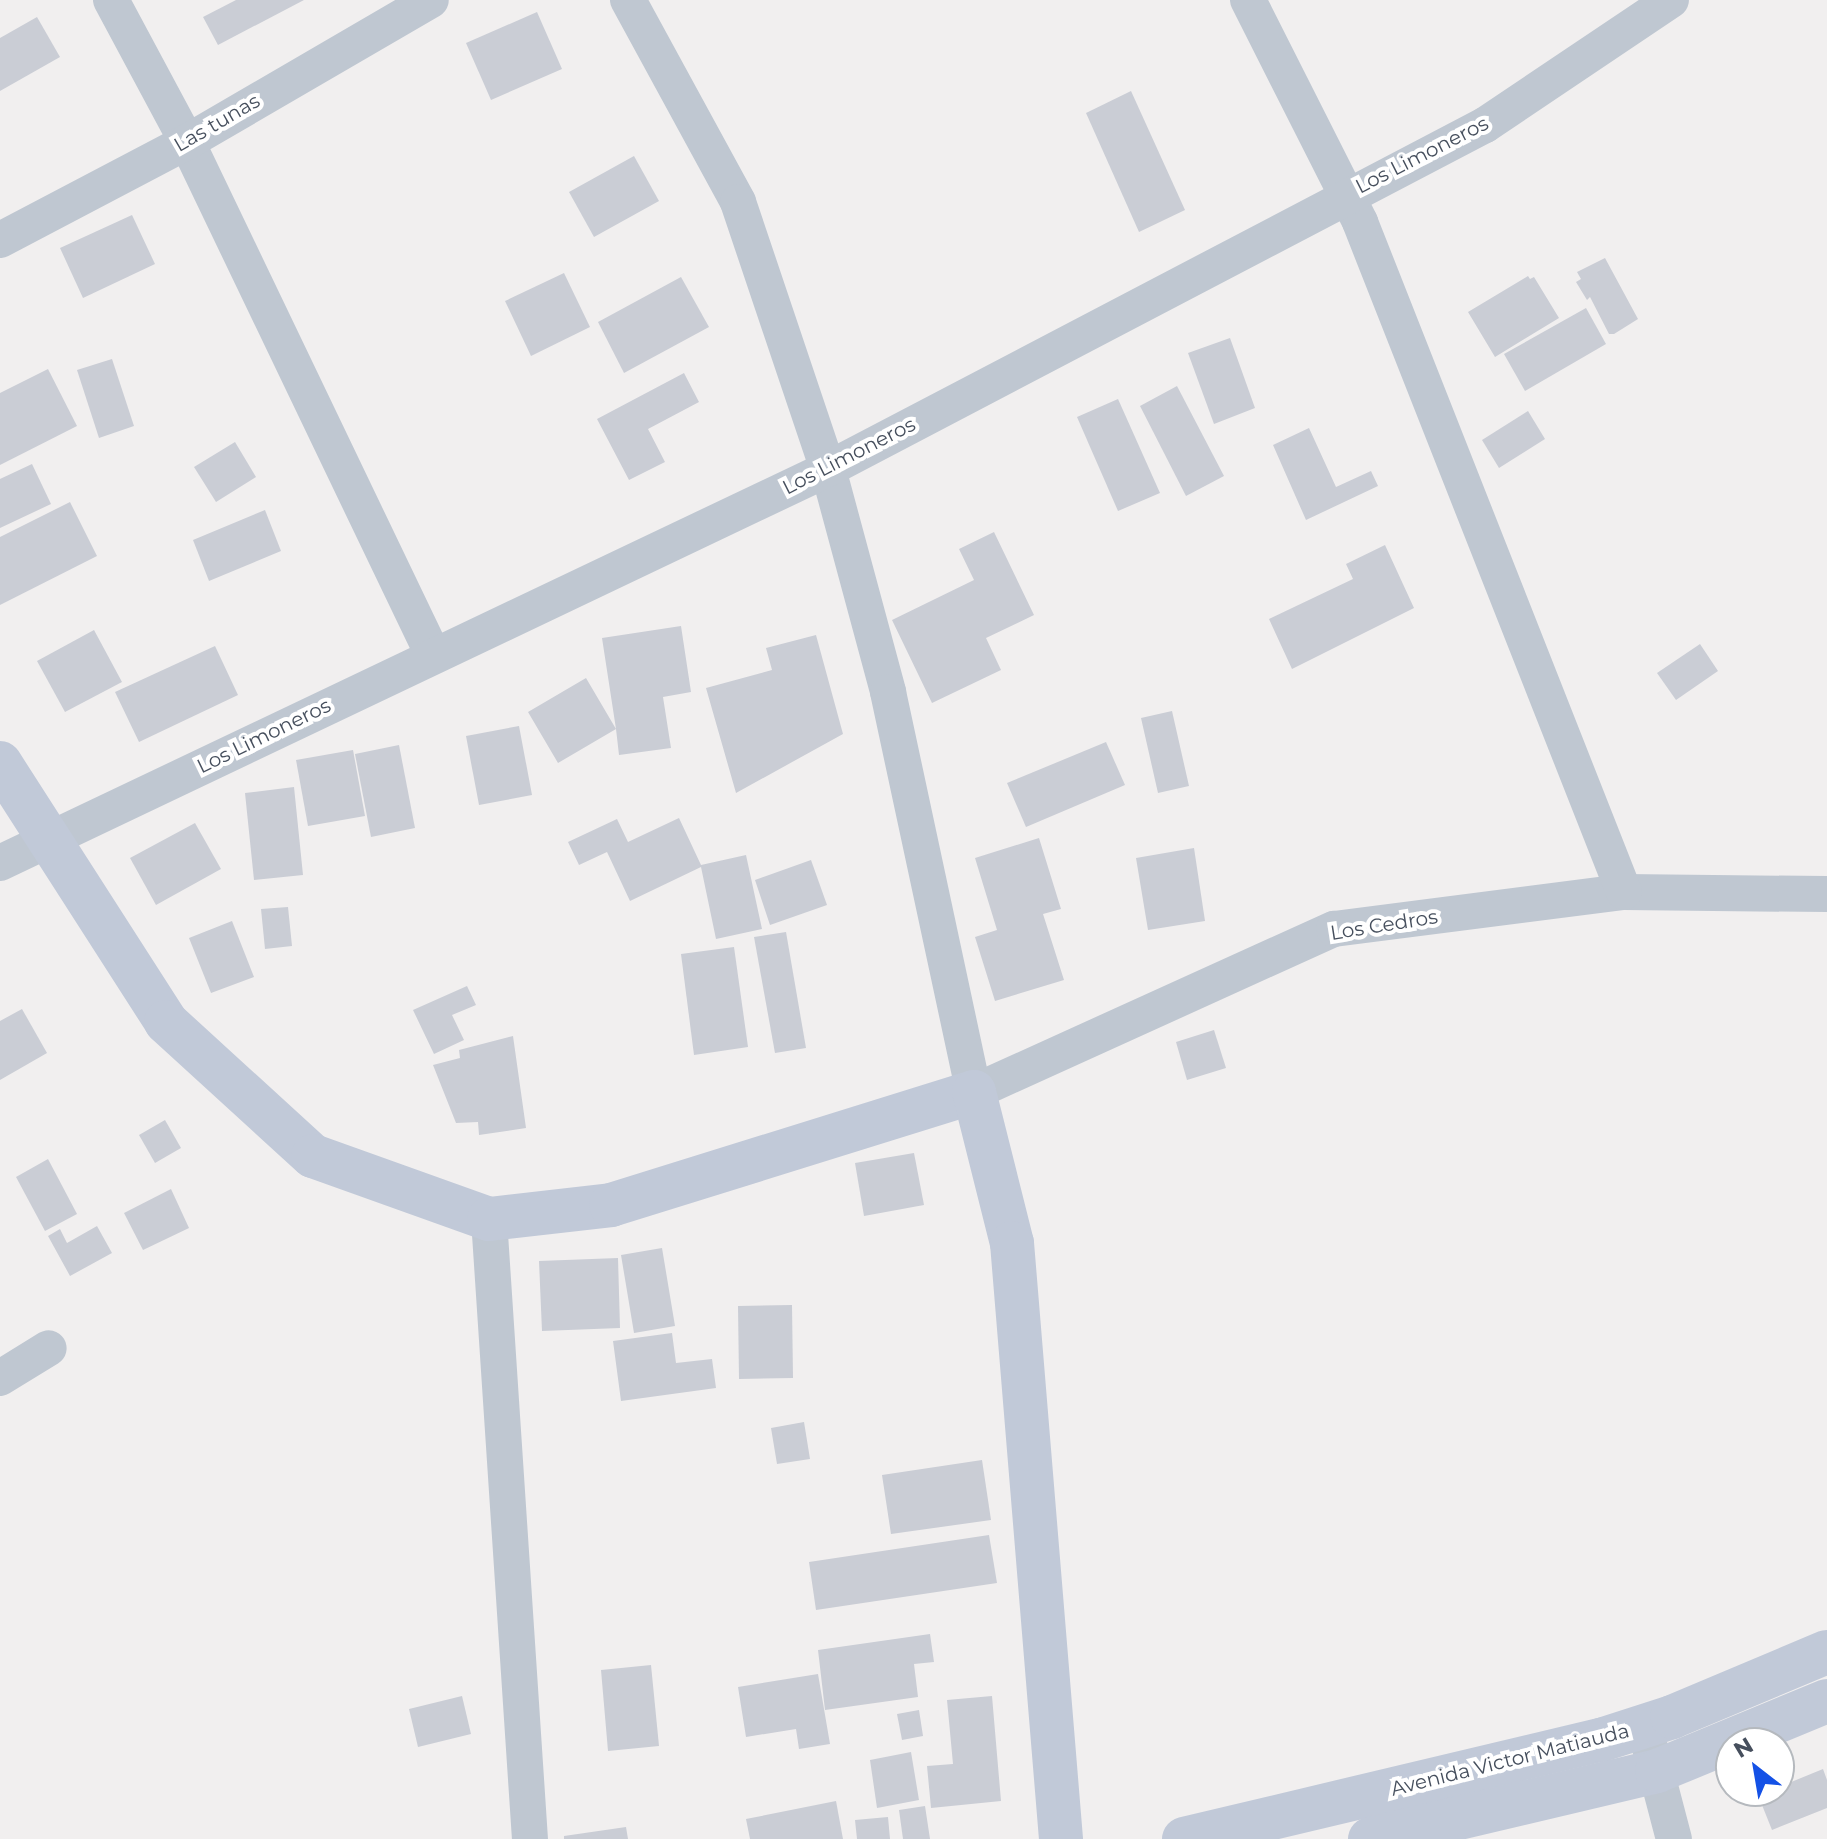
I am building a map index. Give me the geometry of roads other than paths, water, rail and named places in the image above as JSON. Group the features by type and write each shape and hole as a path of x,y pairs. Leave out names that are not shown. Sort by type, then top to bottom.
{"street":[{"path":"111,0 187,142 433,655"},
{"name":"Las tunas","path":"0,240 187,142 431,0"},
{"path":"628,0 738,202 828,469 888,692 974,1092 1012,1243 1061,1839"},
{"path":"1248,0 1347,194 1624,892"},
{"name":"Los Limoneros","path":"0,863 828,469 1347,194 1485,125 1671,0"},
{"path":"0,763 166,1022 313,1156 489,1219 611,1205 974,1092"},
{"name":"Los Cedros","path":"974,1092 1334,929 1624,892 1827,894"},
{"path":"489,1219 530,1839"},
{"path":"0,1378 49,1348"},
{"name":"Avenida Victor Matiauda","path":"1184,1839 1601,1740 1644,1726 1827,1652"},
{"path":"1370,1839 1657,1771 1827,1701"},
{"path":"1644,1726 1674,1839"}]}
